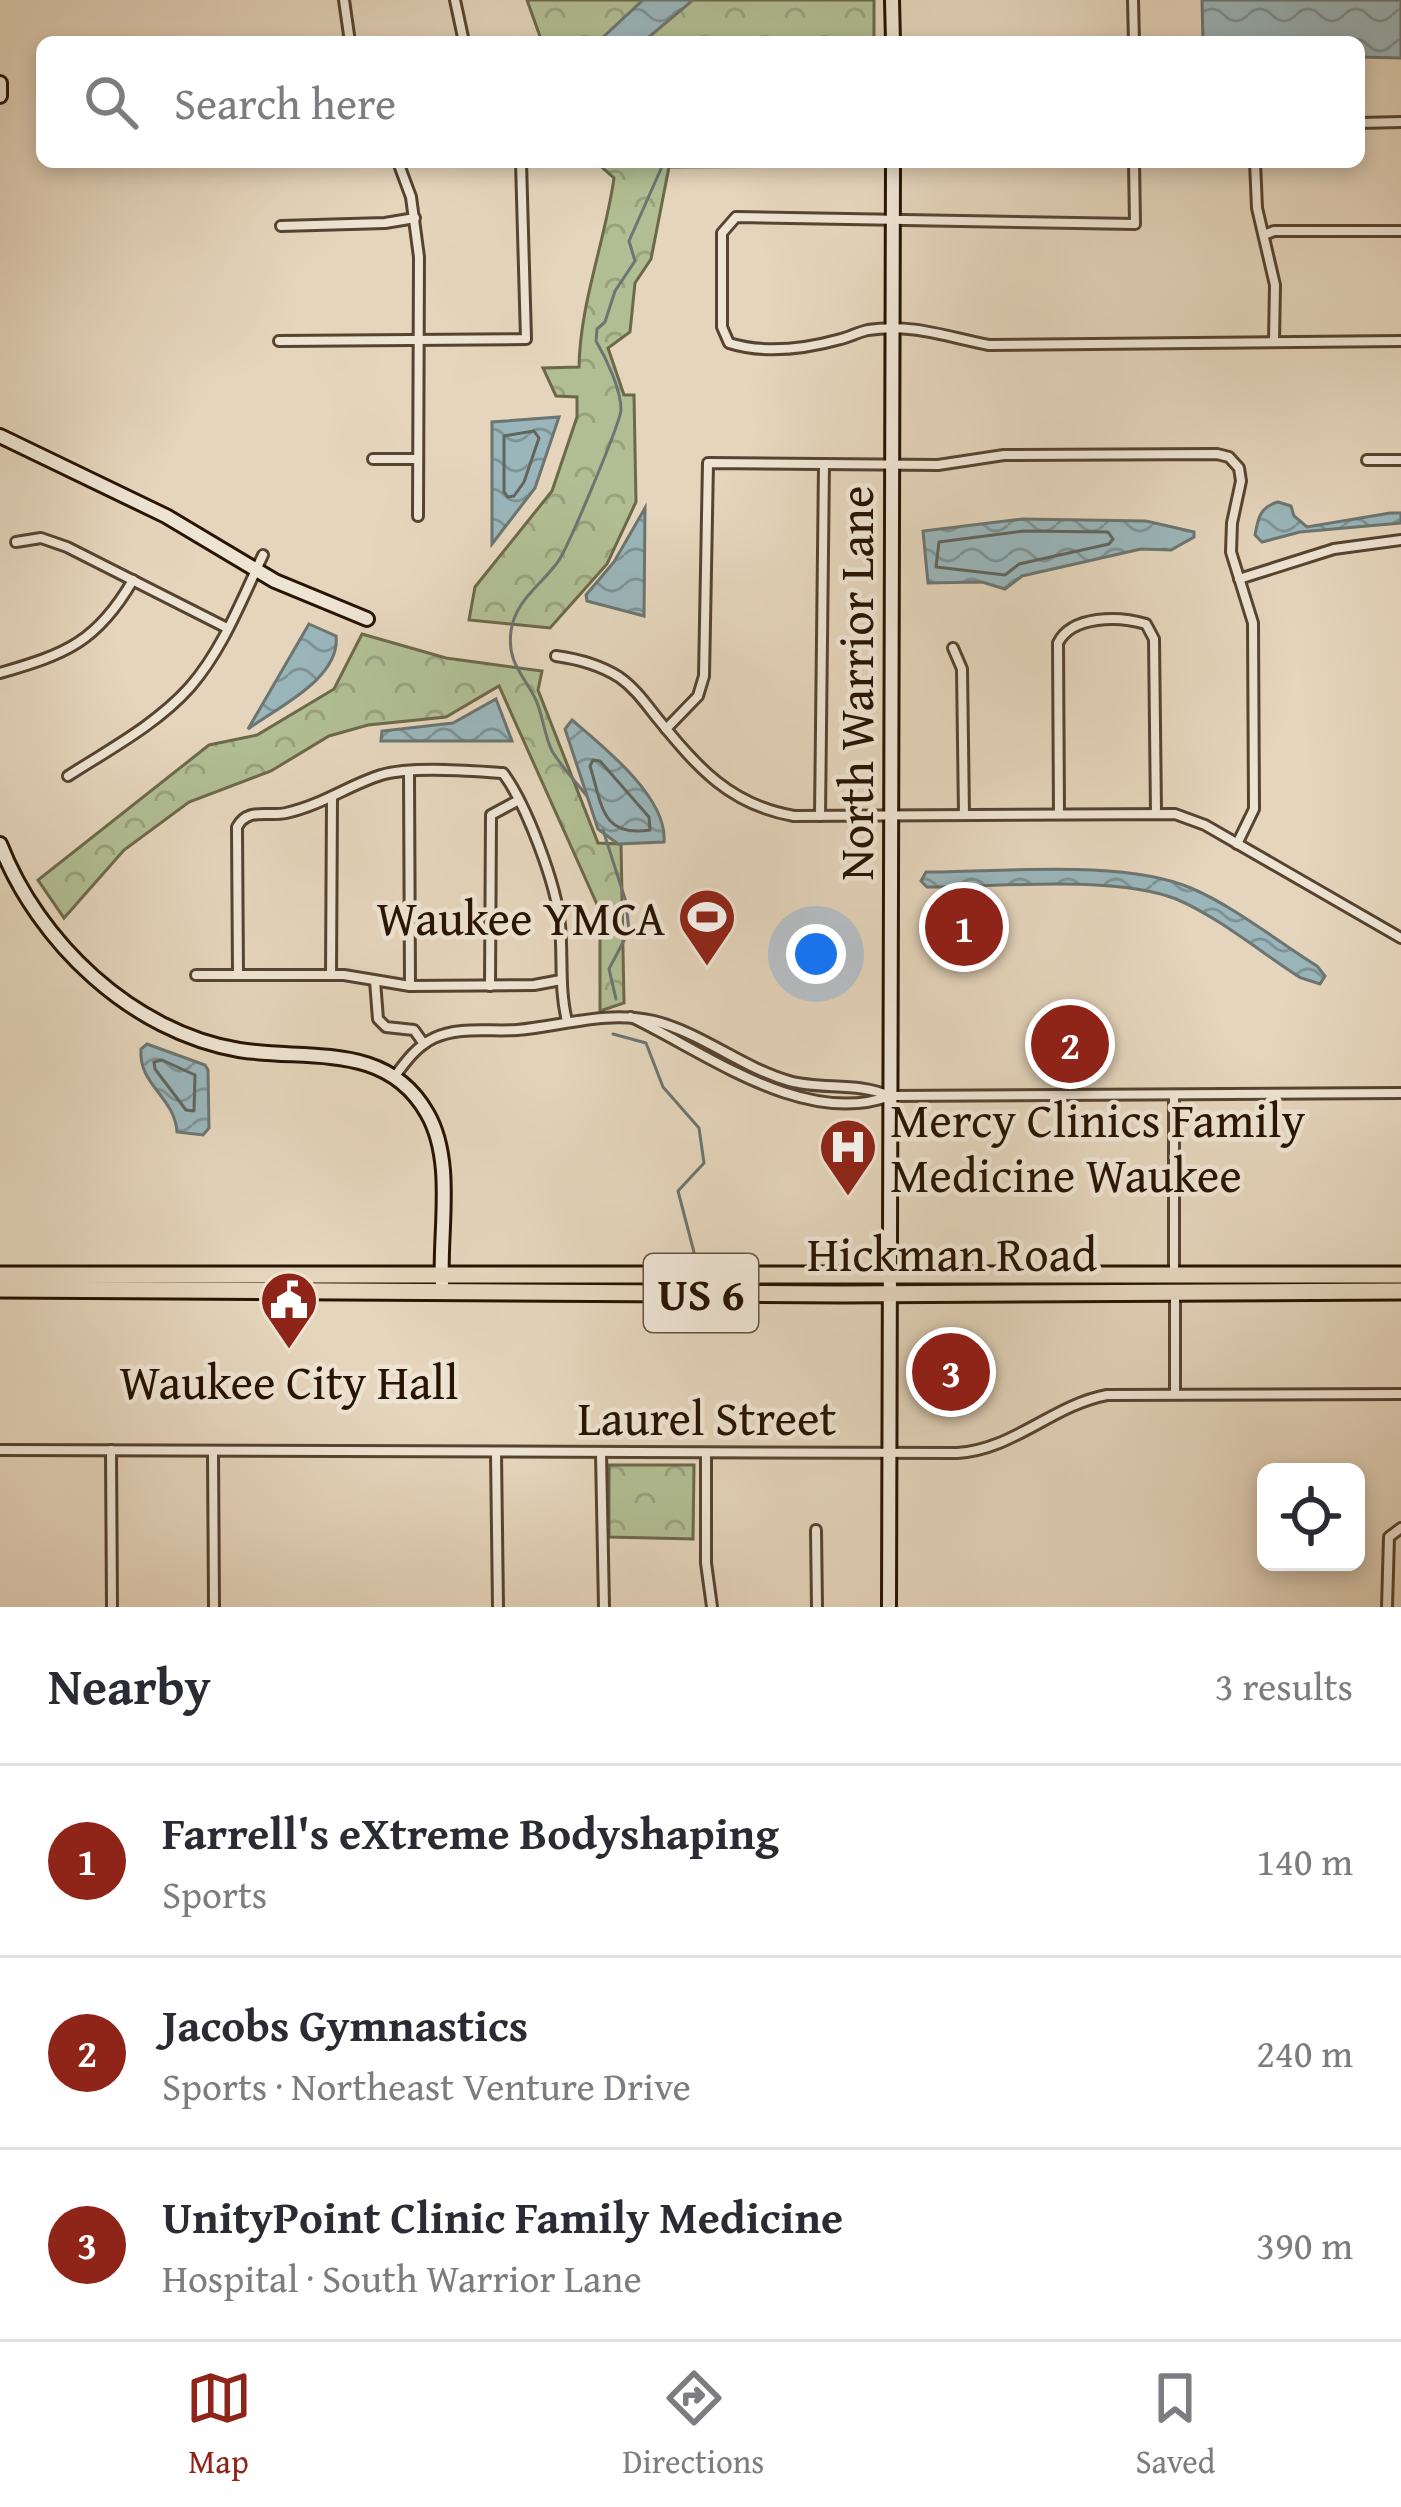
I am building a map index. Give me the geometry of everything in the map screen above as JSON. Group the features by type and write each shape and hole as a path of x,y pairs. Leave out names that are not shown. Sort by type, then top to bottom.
{"highway":[{"name":"Hickman Road","path":"0,1275 442,1284"},
{"name":"Hickman Road","path":"1174,1284 1401,1275"},
{"name":"Hickman Road","path":"0,1289 1174,1284 1401,1291"}],"street":[{"path":"344,0 349,36"},
{"path":"455,0 463,36"},
{"path":"892,0 892,36"},
{"path":"1133,0 1133,36"},
{"path":"0,83 0,96"},
{"path":"1365,123 1401,122"},
{"path":"400,168 415,218 419,257 418,517"},
{"path":"279,341 526,339 521,168"},
{"name":"North Warrior Lane","path":"889,1607 893,168"},
{"path":"1134,168 1135,224 749,215 726,225 722,328 729,343 744,348 800,349 864,331 892,329 926,329 989,345 1401,341"},
{"path":"1255,168 1257,208 1275,285 1274,341"},
{"path":"281,226 415,218"},
{"path":"1264,235 1274,231 1401,231"},
{"path":"0,436 166,516 302,594 367,619"},
{"path":"0,448 58,464"},
{"path":"666,730 698,696 704,676 708,464 938,465 1004,454 1217,454 1229,457 1239,468 1241,482 1231,536 1253,623 1254,806 1237,844"},
{"path":"373,459 417,459"},
{"path":"1366,460 1401,460"},
{"path":"820,816 824,464"},
{"path":"1239,579 1346,546 1401,540"},
{"path":"16,542 51,541 227,628"},
{"path":"68,776 165,711 199,675 263,555"},
{"path":"0,673 82,643 117,609 134,580"},
{"path":"1059,814 1058,643 1064,630 1076,624 1128,619 1146,624 1154,639 1156,813"},
{"path":"953,648 962,669 964,814"},
{"path":"556,656 578,659 617,676 712,779 738,799 768,812 820,816 1156,813 1187,817 1401,938"},
{"path":"409,773 410,986"},
{"path":"238,975 237,827 242,818 281,814 332,800 382,775 502,773 537,847 558,914 567,1021"},
{"path":"331,975 332,800"},
{"path":"490,986 490,820 495,811 518,801"},
{"path":"0,844 47,929 95,980 139,1009 181,1031 236,1049 341,1056 395,1076 428,1115 436,1138 441,1166 442,1284"},
{"path":"196,975 331,975 410,986 561,980"},
{"path":"375,981 378,1019 386,1027 414,1030 424,1044"},
{"path":"395,1076 424,1044 451,1032 631,1017 676,1028 766,1074 890,1096 1401,1093"},
{"path":"1174,1094 1175,1394"},
{"name":"Laurel Street","path":"0,1450 971,1453 999,1445 1094,1397 1401,1394"},
{"path":"111,1450 112,1607"},
{"path":"213,1451 214,1607"},
{"path":"496,1452 498,1607"},
{"path":"601,1453 604,1607"},
{"path":"706,1453 706,1563 712,1607"},
{"path":"1387,1607 1386,1549 1389,1537 1401,1528"},
{"path":"816,1530 817,1607"}],"green space":[{"path":"527,0 874,0 874,36 540,36"},
{"path":"603,168 669,168 651,259 635,283 630,332 608,348 624,395 634,395 636,502 607,564 550,628 469,620 475,587 552,491 577,417 577,397 556,396 543,368 579,367 584,319 614,178"},
{"path":"362,634 446,658 542,671 538,690 598,843 621,844 624,1003 600,1011 600,911 499,686 446,717 368,725 329,736 271,771 189,802 124,850 64,918 38,880 209,745 257,735 334,689"},
{"path":"609,1465 694,1465 693,1539 609,1537"}],"water":[{"path":"643,0 693,0 650,36 604,36"},
{"path":"1202,0 1401,0 1401,58 1365,57 1365,36 1203,36"},
{"path":"559,417 535,488 492,544 492,422"},
{"path":"1278,502 1291,506 1294,516 1307,527 1390,513 1401,513 1401,523 1300,532 1262,542 1255,535 1259,518"},
{"path":"645,508 644,616 587,601 586,595 614,562"},
{"path":"1023,519 1146,521 1194,532 1194,537 1171,550 1141,549 1022,576 1005,589 982,582 928,583 923,531"},
{"path":"309,624 336,636 329,665 305,690 248,729"},
{"path":"496,699 512,741 381,741 382,731 453,723"},
{"path":"572,720 645,791 663,825 664,842 618,844 598,829 565,729"},
{"path":"1097,870 1163,879 1224,905 1325,976 1320,984 1301,978 1207,915 1150,892 1088,885 927,887 921,881 926,872"},
{"path":"147,1044 205,1065 209,1128 203,1135 177,1132 170,1109 145,1072 141,1049"}],"waterway":[{"path":"586,795 552,751 538,704 513,659 511,631 523,602 563,554 618,420 618,393 596,341 597,329 635,261 629,241 661,168"},
{"path":"603,830 626,902 629,931 609,969 616,999"},
{"path":"613,1034 646,1043 663,1087 699,1128 704,1163 678,1191 695,1256"}],"place":[{"name":"Farrell's eXtreme Bodyshaping","path":"964,927"},
{"name":"Waukee YMCA","path":"707,968"},
{"name":"Jacobs Gymnastics","path":"1070,1044"},
{"name":"Mercy Clinics Family Medicine Waukee","path":"848,1198"},
{"name":"Waukee City Hall","path":"289,1351"},
{"name":"UnityPoint Clinic Family Medicine","path":"951,1372"}]}
